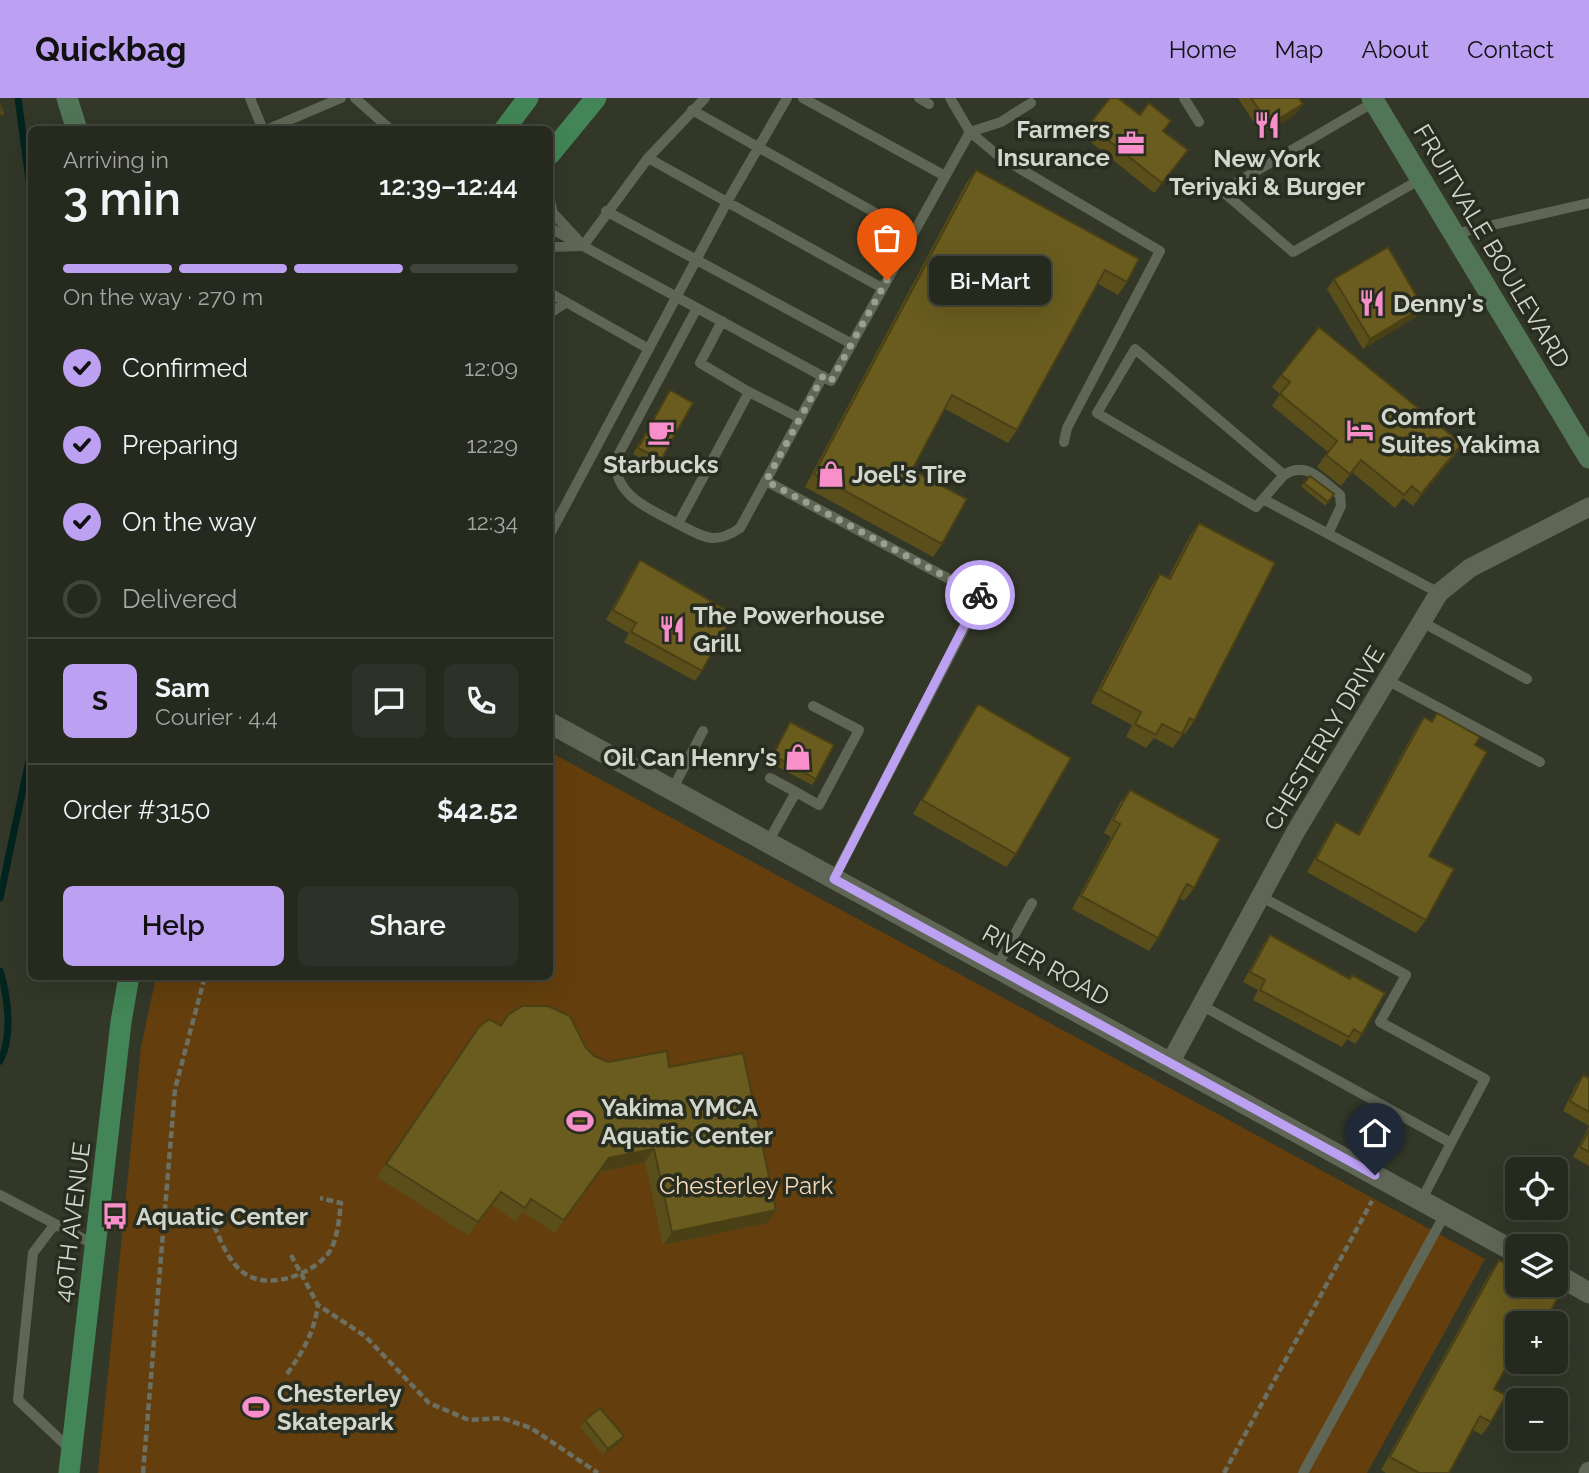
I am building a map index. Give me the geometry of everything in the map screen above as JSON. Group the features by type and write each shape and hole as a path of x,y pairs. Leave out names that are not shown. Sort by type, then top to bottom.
{"main road":[{"path":"67,98 76,126"},
{"path":"553,150 596,98"},
{"path":"507,126 526,100"},
{"name":"FRUITVALE BOULEVARD","path":"1373,100 1589,458"},
{"name":"40TH AVENUE","path":"69,1473 128,980"}],"street":[{"name":"CHESTERLY DRIVE","path":"1170,1063 1260,896 1439,593 1470,568 1589,507"},
{"name":"RIVER ROAD","path":"553,725 1505,1246"},
{"path":"1568,1281 1589,1293"}],"lane":[{"path":"250,98 263,126"},
{"path":"310,98 315,109"},
{"path":"275,126 341,98"},
{"path":"355,98 386,126"},
{"path":"583,246 606,211 648,158 705,98"},
{"path":"553,528 727,202 787,98"},
{"path":"803,98 945,176"},
{"path":"919,98 929,104 925,98"},
{"path":"950,98 970,132 1000,157 1160,251 1067,428 1064,442"},
{"path":"1184,98 1199,122"},
{"path":"515,126 526,100"},
{"path":"553,230 831,381 970,132 1002,122 1033,100"},
{"path":"1373,100 1222,191 1293,253 1421,179"},
{"path":"692,110 913,234"},
{"path":"648,158 882,288"},
{"path":"1454,234 1589,203"},
{"path":"606,211 852,344"},
{"path":"553,213 583,246"},
{"path":"553,247 583,246"},
{"path":"553,295 649,349"},
{"path":"553,311 565,303"},
{"path":"697,308 616,459 615,473 621,489 678,524 710,540 727,536 740,528 823,376"},
{"path":"722,321 700,363 800,418"},
{"path":"1284,475 1135,349 1097,413 1256,507 1284,475 1295,468 1308,469 1340,495 1341,506 1328,534"},
{"path":"678,524 749,392"},
{"path":"766,481 981,596 834,879"},
{"path":"1263,499 1439,593"},
{"path":"1422,622 1527,679"},
{"path":"1387,680 1540,762"},
{"path":"770,778 819,805 859,730 813,706"},
{"path":"672,790 703,732"},
{"path":"768,843 796,792"},
{"path":"1260,896 1406,975 1380,1022 1485,1079 1421,1200"},
{"path":"996,968 1032,902"},
{"path":"1201,1005 1451,1143"},
{"path":"0,1195 95,1245"},
{"path":"1303,1473 1445,1213"},
{"path":"55,1224 33,1253 18,1400 71,1450"}],"path":[{"path":"143,1473 175,1090 204,980"},
{"path":"163,1224 214,1225 228,1256 251,1277 276,1279 302,1275 330,1250 338,1230 341,1203 320,1198"},
{"path":"1224,1473 1372,1201"},
{"path":"291,1255 318,1305 365,1336 429,1403 469,1420 502,1418 531,1428 598,1473"},
{"path":"287,1374 307,1344 315,1326 318,1305"}],"green space":[{"name":"Chesterley Park","path":"553,754 1485,1259 1367,1473 98,1473 141,1047 155,980 553,980"}],"building":[{"path":"1110,98 1118,98 1140,115 1149,103 1171,121 1163,131 1188,150 1162,183 1089,125"},
{"path":"1251,98 1299,98 1303,104 1269,125"},
{"path":"976,170 1139,259 1127,282 1105,270 1017,430 952,395 912,470 967,499 942,544 814,474"},
{"name":"Denny's","path":"1388,247 1423,307 1370,339 1334,279"},
{"name":"Comfort Suites Yakima","path":"1319,327 1462,444 1421,494 1412,486 1404,495 1361,460 1350,474 1326,455 1337,441 1280,394 1290,382 1281,375"},
{"name":"Starbucks","path":"670,390 693,403 661,460 638,448"},
{"path":"1310,476 1334,494 1328,502 1304,483"},
{"path":"1199,523 1275,563 1194,721 1190,718 1182,734 1162,724 1156,735 1135,724 1141,712 1100,690 1160,574 1170,579"},
{"name":"The Powerhouse Grill","path":"640,560 733,614 702,671 631,632 636,623 613,610"},
{"path":"978,704 1071,758 1016,854 922,800"},
{"path":"1437,713 1480,737 1475,745 1487,752 1429,856 1454,869 1426,920 1316,859 1336,822 1359,835 1424,717 1432,722"},
{"name":"Oil Can Henry's","path":"790,722 834,745 816,779 773,755"},
{"path":"1130,790 1220,839 1194,888 1187,884 1158,938 1081,896 1120,824 1113,820"},
{"path":"1270,935 1350,979 1352,975 1385,993 1362,1034 1354,1029 1349,1037 1260,990 1265,980 1250,972"},
{"name":"Yakima YMCA Aquatic Center","path":"522,1006 548,1006 570,1016 586,1048 594,1056 608,1062 667,1051 669,1067 743,1053 776,1210 672,1232 654,1149 609,1158 564,1220 531,1199 525,1208 501,1192 478,1222 386,1164 479,1027 489,1019 501,1026 508,1015"},
{"path":"1583,1075 1589,1078 1589,1112 1570,1101"},
{"path":"1589,1130 1589,1152 1580,1147"},
{"path":"1499,1260 1505,1263 1505,1297 1558,1297 1551,1311 1505,1311 1505,1369 1494,1389 1505,1397 1491,1422 1480,1416 1449,1473 1419,1473 1390,1457"},
{"path":"600,1408 624,1436 608,1449 585,1420"}],"waterway":[{"path":"18,98 28,172"},
{"path":"0,898 28,765"},
{"path":"0,971 8,1016 7,1040 0,1061"}],"way so far":[{"path":"887,280 831,381 823,376 766,481 980,595"}],"place":[{"name":"New York Teriyaki & Burger","path":"1267,125"},
{"name":"Farmers Insurance","path":"1131,143"},
{"name":"Bi-Mart","path":"887,280"},
{"name":"Denny's","path":"1372,303"},
{"name":"Comfort Suites Yakima","path":"1360,430"},
{"name":"Starbucks","path":"661,432"},
{"name":"Joel's Tire","path":"831,474"},
{"name":"The Powerhouse Grill","path":"672,629"},
{"name":"Oil Can Henry's","path":"798,757"},
{"name":"Yakima YMCA Aquatic Center","path":"580,1121"},
{"name":"Aquatic Center","path":"115,1216"},
{"name":"Chesterley Skatepark","path":"256,1407"}],"route":[{"path":"980,595 834,879 1375,1175"}]}
